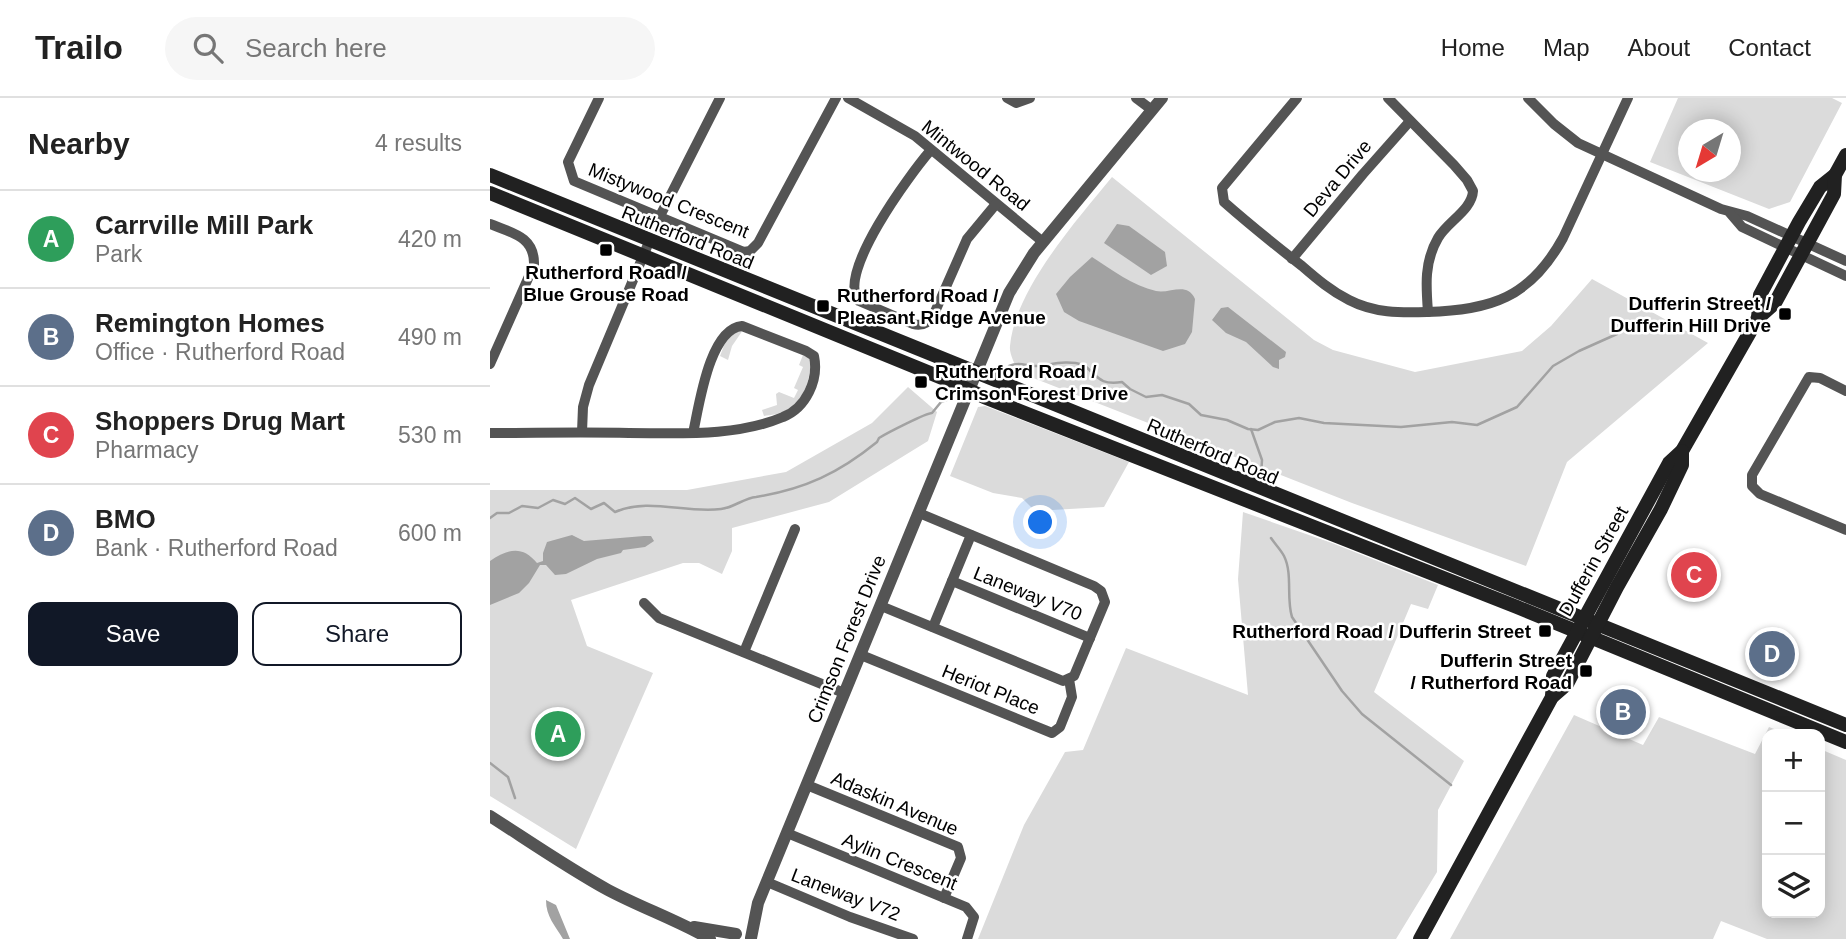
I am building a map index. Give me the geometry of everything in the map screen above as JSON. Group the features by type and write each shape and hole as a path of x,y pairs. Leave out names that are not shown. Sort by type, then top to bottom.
{"main road":[{"name":"Dufferin Street","path":"1758,318 1760,295 1788,242 1820,187 1835,175 1846,155"},
{"name":"Rutherford Road","path":"490,175 1282,500 1502,585 1587,629 1846,742"},
{"name":"Dufferin Street","path":"1420,939 1552,697 1567,684 1587,629 1661,509 1682,465 1682,451 1758,318 1775,303 1804,250 1834,194 1835,175"},
{"name":"Rutherford Road","path":"490,193 968,390 1587,629 1846,724"}],"street":[{"name":"Mistywood Crescent","path":"599,98 568,162 574,181 738,250 751,251 758,243 836,98"},
{"path":"660,216 720,98"},
{"name":"Mintwood Road","path":"848,98 915,136 1043,242"},
{"path":"1007,98 1016,103 1030,98"},
{"path":"1136,98 1152,110"},
{"name":"Crimson Forest Drive","path":"742,936 767,882 1009,293 1022,269 1043,242 1162,98"},
{"path":"1297,98 1222,188 1224,202 1333,292 1362,306 1383,312 1469,310 1488,306 1511,295 1533,278 1559,244 1628,98"},
{"path":"1388,98 1464,175 1473,191 1468,204 1439,235 1430,255 1426,277 1428,312"},
{"path":"1528,98 1578,143 1730,212 1747,216 1846,276"},
{"name":"Deva Drive","path":"1292,259 1410,121"},
{"path":"930,150 891,203 875,230 853,284 854,294 859,301 907,322 919,325 928,322 967,239 996,204"},
{"path":"490,224 514,233 535,252 534,265 490,364"},
{"path":"582,432 583,407 589,385 649,242"},
{"path":"1804,250 1846,261"},
{"path":"490,433 693,433 737,429 783,418 798,408 806,399 815,376 814,356 741,326 725,332 701,390 693,433"},
{"path":"1845,527 1760,494 1752,486 1752,475 1809,377 1820,378 1846,391"},
{"path":"881,606 1058,680 1074,676 1105,602 1101,591 919,513"},
{"path":"744,652 795,529"},
{"path":"933,627 971,535"},
{"name":"Laneway V70","path":"952,581 1090,638"},
{"path":"644,603 659,618 845,693"},
{"name":"Heriot Place","path":"861,655 1052,733 1060,727 1072,697 1069,679"},
{"name":"Adaskin Avenue","path":"807,785 958,847 961,858 944,898"},
{"path":"490,816 605,888 635,904 687,925 710,939"},
{"name":"Aylin Crescent","path":"787,833 966,907 973,914 973,923 967,939"},
{"name":"Laneway V72","path":"767,882 850,917 913,939"},
{"path":"687,925 742,936"}],"shaded area":[{"path":"1678,98 1832,98 1842,103 1790,202 1769,209 1701,182 1741,182 1741,119 1678,119 1678,173 1650,162"},
{"path":"1112,177 1314,340 1333,350 1415,372 1522,351 1551,326 1592,279 1708,343 1567,462 1526,566 1352,503 1018,372 1010,346 1014,324 1023,302 1050,256"},
{"path":"1117,224 1129,226 1165,252 1167,266 1151,275 1104,243"},
{"path":"1092,257 1122,277 1147,289 1183,289 1192,294 1195,299 1192,332 1185,344 1163,351 1079,321 1064,312 1056,294"},
{"path":"1228,307 1286,352 1285,357 1279,360 1279,369 1273,367 1246,342 1226,333 1212,320 1221,308"},
{"path":"743,330 732,346 728,360 720,356 728,335"},
{"path":"803,355 810,359 810,366 808,380 798,401 787,410 764,416 762,410 777,405 776,394 779,392 794,398 798,390 794,388 803,367 799,365"},
{"path":"908,387 937,412 928,441 829,502 732,528 732,551 722,574 699,563 683,563 571,600 587,646 653,673 576,849 490,796 490,490 687,490 786,472 872,423"},
{"path":"985,406 1129,462 1104,507 1035,511 1022,498 993,493 950,476 978,407"},
{"path":"1243,512 1332,543 1438,585 1428,609 1411,604 1374,692 1464,761 1438,810 1437,872 1396,939 978,939 1024,825 1065,752 1083,750 1126,648 1248,695 1238,579"},
{"path":"572,535 584,541 651,536 654,541 645,547 623,550 621,553 597,559 566,574 555,575 546,565 540,565 519,593 490,605 490,561 509,552 520,551 537,563 543,561 547,542"},
{"path":"1574,715 1643,745 1659,717 1755,754 1762,740 1762,918 1825,918 1825,751 1846,760 1846,939 1767,939 1721,921 1713,939 1450,939"},
{"path":"546,900 556,905 570,939 563,939 554,925"}],"waterway":[{"path":"1009,366 1066,363 1084,365 1104,381 1122,382 1146,397 1162,395 1189,404 1201,415 1227,420 1248,429 1258,430 1275,422 1299,418 1324,423 1401,427 1452,422 1477,425 1517,407 1553,366 1617,334"},
{"path":"490,518 497,513 509,513 522,506 538,508 553,500 565,504 575,498 591,509 604,503 615,512 641,506 708,510 725,508 821,478 849,463 879,438 932,413 941,402 949,399"},
{"path":"1251,429 1262,460 1261,476"},
{"path":"1271,538 1287,563 1292,617 1342,691 1362,714 1451,785"},
{"path":"490,763 508,777 515,798"}],"place":[{"name":"Rutherford Road / Blue Grouse Road","path":"606,250"},
{"name":"Rutherford Road / Pleasant Ridge Avenue","path":"823,306"},
{"name":"Dufferin Street / Dufferin Hill Drive","path":"1785,314"},
{"name":"Rutherford Road / Crimson Forest Drive","path":"921,382"},
{"name":"Shoppers Drug Mart","path":"1694,575"},
{"name":"Rutherford Road / Dufferin Street","path":"1545,631"},
{"name":"BMO","path":"1772,654"},
{"name":"Dufferin Street / Rutherford Road","path":"1586,671"},
{"name":"Remington Homes","path":"1623,712"},
{"name":"Carrville Mill Park","path":"558,734"}]}
